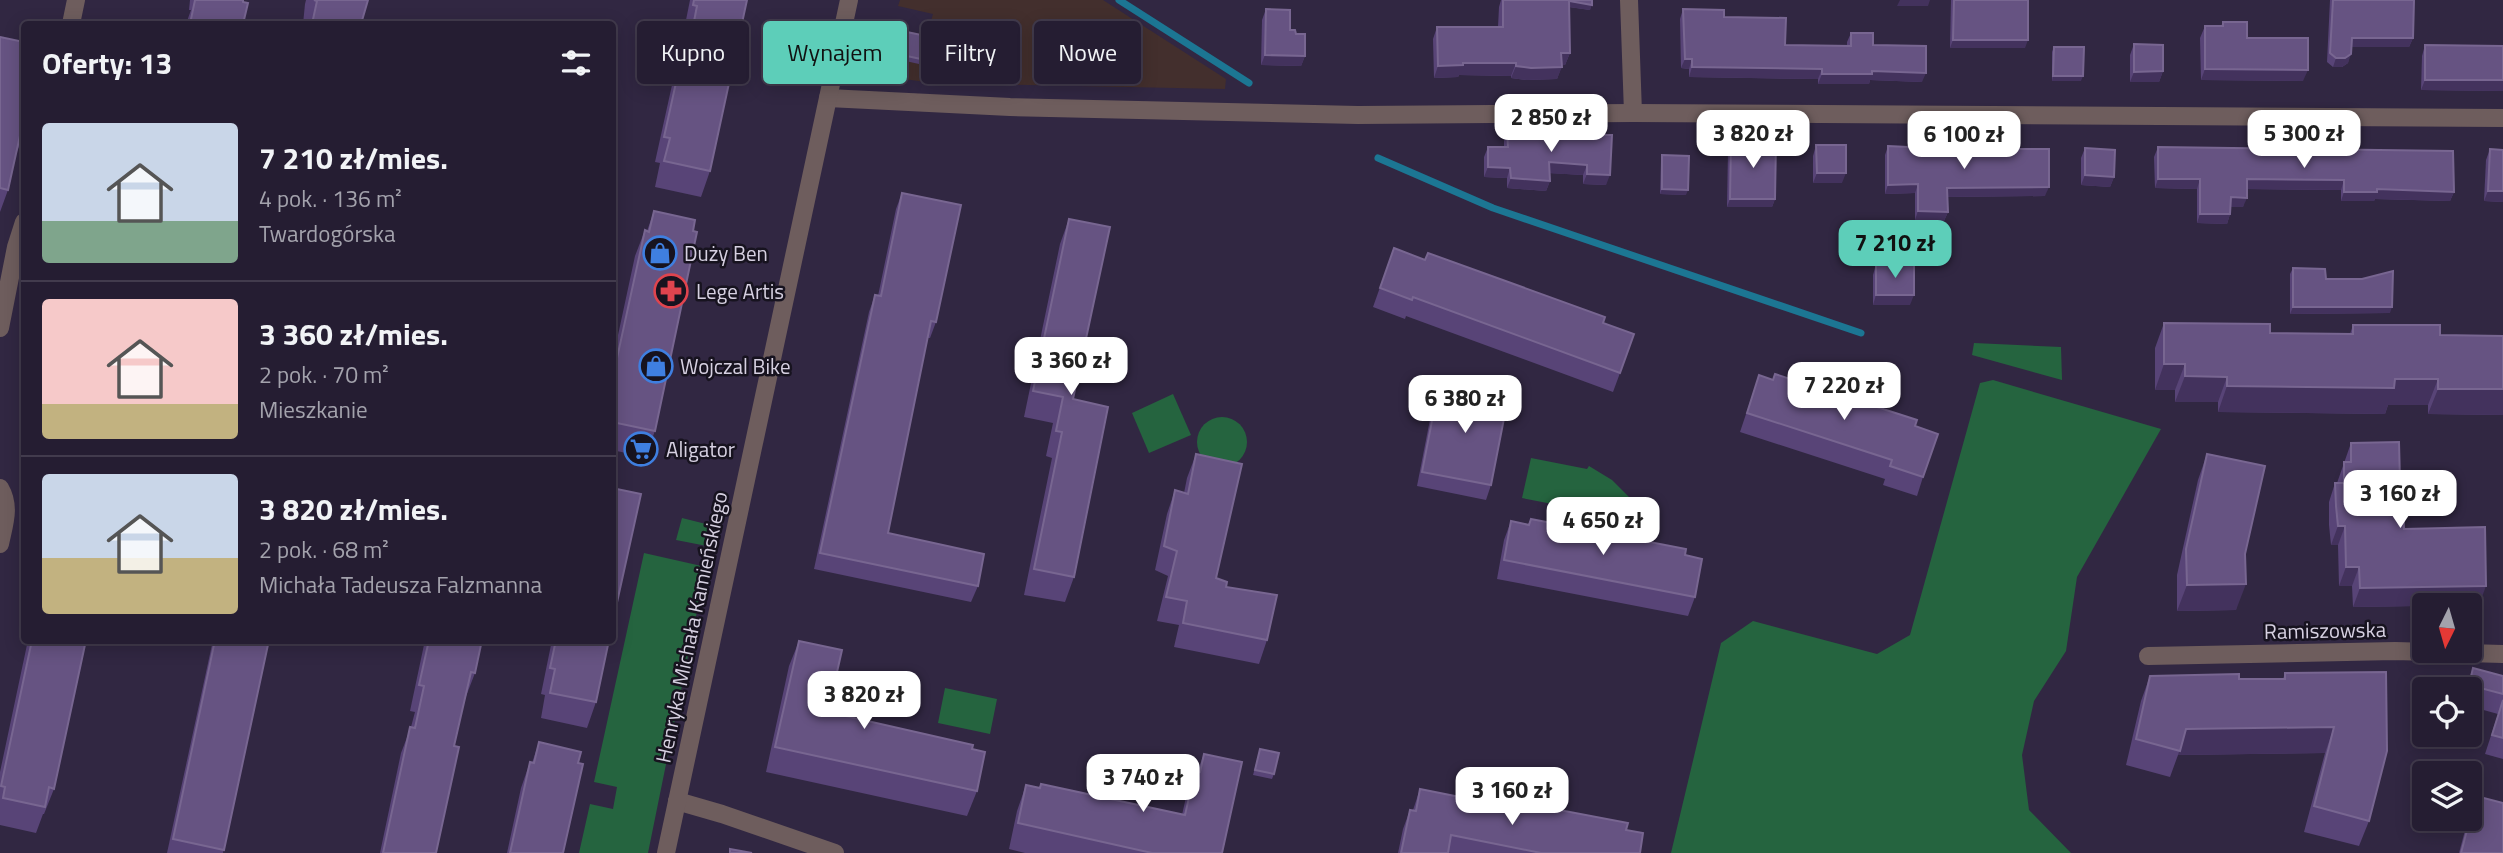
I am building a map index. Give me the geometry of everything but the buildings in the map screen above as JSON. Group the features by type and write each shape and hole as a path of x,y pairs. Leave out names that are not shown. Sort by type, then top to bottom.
{"street":[{"path":"72,21 76,0"},
{"name":"Henryka Michała Kamieńskiego","path":"666,853 849,0"},
{"path":"1629,0 1633,113"},
{"path":"828,98 1010,107 1357,115 1633,113 2503,118"},
{"path":"0,328 21,231"},
{"path":"0,488 6,499 7,511 0,544"},
{"name":"Ramiszowska","path":"2148,656 2395,651 2503,654"},
{"path":"677,801 835,853"}],"shaded area":[{"path":"900,0 1103,0 1136,21 1034,21 1034,84 1141,84 1141,24 1226,79 1225,89 981,84 1020,84 1020,21 931,21 933,14 898,6"},
{"path":"907,31 921,34 921,81 907,79"}],"green space":[{"path":"1974,343 2061,347 2062,380 1972,355"},
{"path":"1993,380 2161,429 2077,577 2066,651 2034,701 2022,755 2029,810 2071,853 1671,853 1721,643 1753,621 1877,654 1910,635 1980,383"},
{"path":"1173,394 1191,435 1149,453 1132,413"},
{"path":"1222,417 1240,424 1247,442 1240,460 1222,467 1204,460 1197,442 1204,424"},
{"path":"1531,458 1587,469 1589,466 1612,480 1646,514 1639,521 1522,498"},
{"path":"682,518 706,524 717,531 712,547 676,540"},
{"path":"644,553 706,567 648,853 579,853 590,804 613,809 617,787 594,782"},
{"path":"945,688 997,699 990,734 938,723"}],"waterway":[{"path":"1119,0 1249,83"},
{"path":"1378,158 1493,208 1861,333"}],"place":[{"name":"Duży Ben","path":"660,253"},
{"name":"Lege Artis","path":"671,291"},
{"name":"Wojczal Bike","path":"656,366"},
{"name":"Aligator","path":"641,449"}]}
